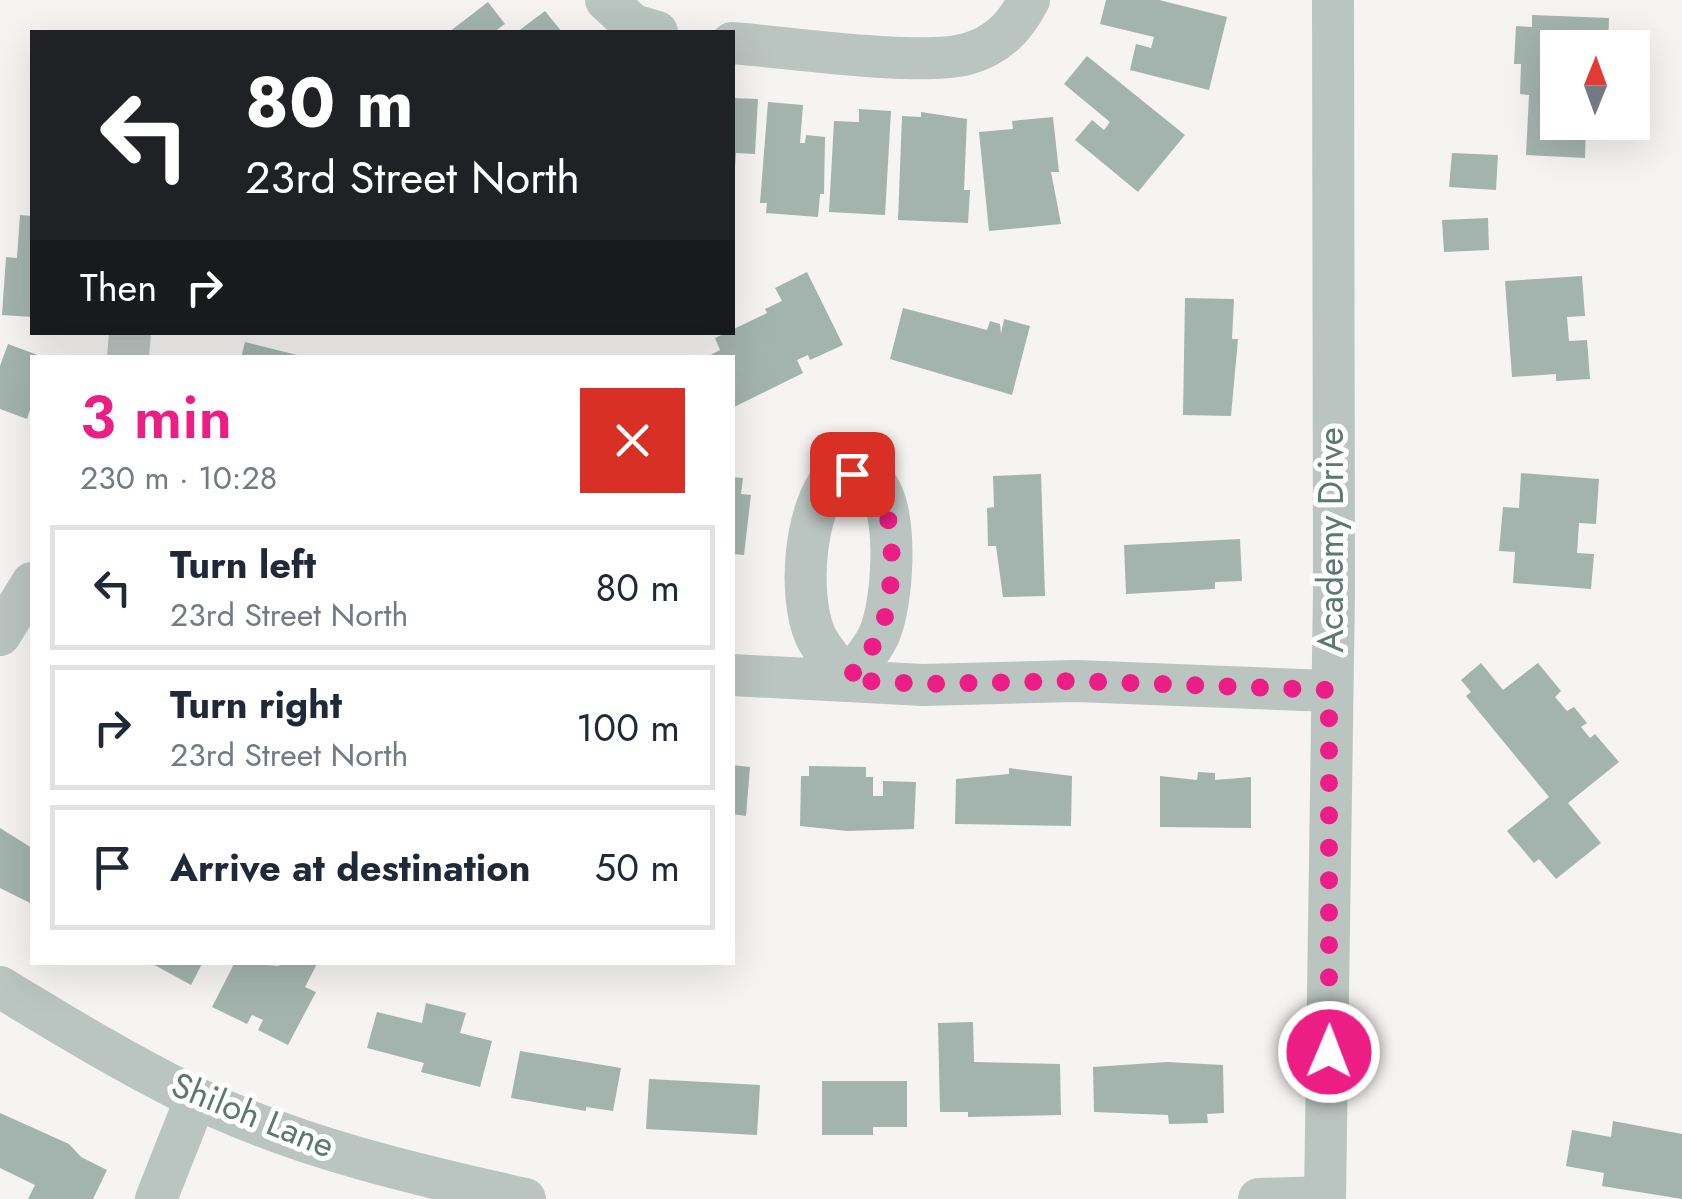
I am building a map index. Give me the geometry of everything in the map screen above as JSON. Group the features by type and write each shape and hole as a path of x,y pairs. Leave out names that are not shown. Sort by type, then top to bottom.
{"street":[{"path":"606,0 634,25 650,30"},
{"path":"735,43 931,58 965,55 994,42 1018,22 1030,0"},
{"name":"Academy Drive","path":"1326,1198 1329,690 1334,589 1334,0"},
{"path":"0,635 30,585"},
{"path":"735,675 923,684 1076,681 1329,690"},
{"name":"Shiloh Lane","path":"0,987 90,1042 196,1098 266,1126 414,1174 525,1199"},
{"path":"156,1199 196,1098"},
{"path":"1259,1199 1326,1198"}],"building":[{"path":"1106,0 1159,0 1227,17 1209,90 1130,70 1136,44 1151,48 1154,37 1100,24"},
{"path":"488,2 505,24 497,30 452,30"},
{"path":"545,11 560,30 520,30"},
{"path":"1532,15 1609,18 1609,30 1540,30 1540,140 1586,140 1585,158 1526,155 1529,95 1520,94 1521,64 1514,64 1516,26 1532,27"},
{"path":"1087,56 1185,135 1138,192 1075,140 1092,120 1104,130 1110,122 1064,84"},
{"path":"735,98 758,99 755,154 736,153 735,167"},
{"path":"768,102 803,105 800,143 805,143 806,135 825,137 824,194 820,194 818,217 766,213 767,203 760,203"},
{"path":"859,109 891,111 885,215 829,212 834,121 859,122"},
{"path":"921,112 967,119 964,190 970,190 968,223 898,220 902,116 921,117"},
{"path":"1053,117 1059,172 1051,172 1061,224 989,231 979,132 1013,129 1012,121"},
{"path":"1452,153 1498,155 1496,190 1449,187"},
{"path":"20,215 30,216 30,317 2,315 6,257 17,258"},
{"path":"1488,218 1489,250 1444,252 1442,220"},
{"path":"807,272 843,345 810,360 808,355 797,360 803,373 735,407 735,355 711,355 720,350 715,338 735,335 735,328 782,301 775,288"},
{"path":"1582,276 1585,316 1567,317 1569,341 1587,340 1590,379 1556,381 1556,374 1512,377 1505,281"},
{"path":"1185,298 1234,299 1232,339 1238,339 1231,416 1183,415"},
{"path":"903,308 987,330 990,321 1000,324 1001,334 1004,319 1030,326 1012,395 890,359"},
{"path":"245,342 297,355 242,355"},
{"path":"8,344 38,355 30,355 27,419 0,409 0,366"},
{"path":"1521,473 1599,479 1596,524 1579,523 1577,553 1594,554 1591,589 1513,583 1515,552 1499,551 1503,507 1519,508"},
{"path":"1041,474 1045,596 1003,597 996,546 988,546 987,508 994,507 993,476"},
{"path":"735,477 743,478 741,494 751,495 744,555 735,554"},
{"path":"1240,539 1242,581 1215,582 1215,589 1126,594 1124,545"},
{"path":"1481,663 1503,690 1538,663 1561,691 1555,697 1567,711 1574,707 1587,723 1581,727 1590,738 1595,734 1619,762 1568,803 1601,843 1556,879 1539,859 1534,863 1507,831 1549,797 1466,696 1471,692 1461,680"},
{"path":"735,765 750,767 746,816 735,814"},
{"path":"809,766 866,767 866,777 873,777 873,796 883,796 883,781 916,782 914,829 847,831 800,826 801,776 809,776"},
{"path":"1009,768 1072,776 1071,826 955,824 956,779 1009,774"},
{"path":"1198,772 1215,773 1215,780 1251,777 1251,828 1160,827 1160,776 1197,780"},
{"path":"0,828 30,847 30,903 0,888"},
{"path":"154,965 201,965 191,985"},
{"path":"233,965 316,965 305,987 316,992 288,1045 258,1030 263,1020 252,1015 247,1024 212,1007"},
{"path":"426,1003 466,1013 460,1033 492,1041 480,1087 421,1072 424,1063 367,1048 377,1012 422,1023"},
{"path":"973,1022 974,1062 1060,1064 1061,1115 968,1117 968,1112 940,1112 938,1023"},
{"path":"520,1051 621,1068 613,1111 586,1107 586,1111 511,1098"},
{"path":"1167,1062 1223,1065 1224,1113 1207,1114 1208,1123 1169,1124 1168,1115 1094,1112 1093,1067"},
{"path":"649,1079 760,1085 757,1135 646,1129"},
{"path":"822,1081 907,1081 907,1127 873,1127 873,1135 822,1135"},
{"path":"0,1113 69,1144 81,1157 107,1170 93,1199 28,1199 35,1185 0,1168"},
{"path":"1613,1121 1682,1134 1682,1199 1602,1186 1604,1173 1566,1166 1572,1130 1611,1137"}],"route":[{"path":"852,474 869,478 878,486 886,505 890,576 879,634 848,680 923,684 1076,681 1329,690 1329,1052"}]}
